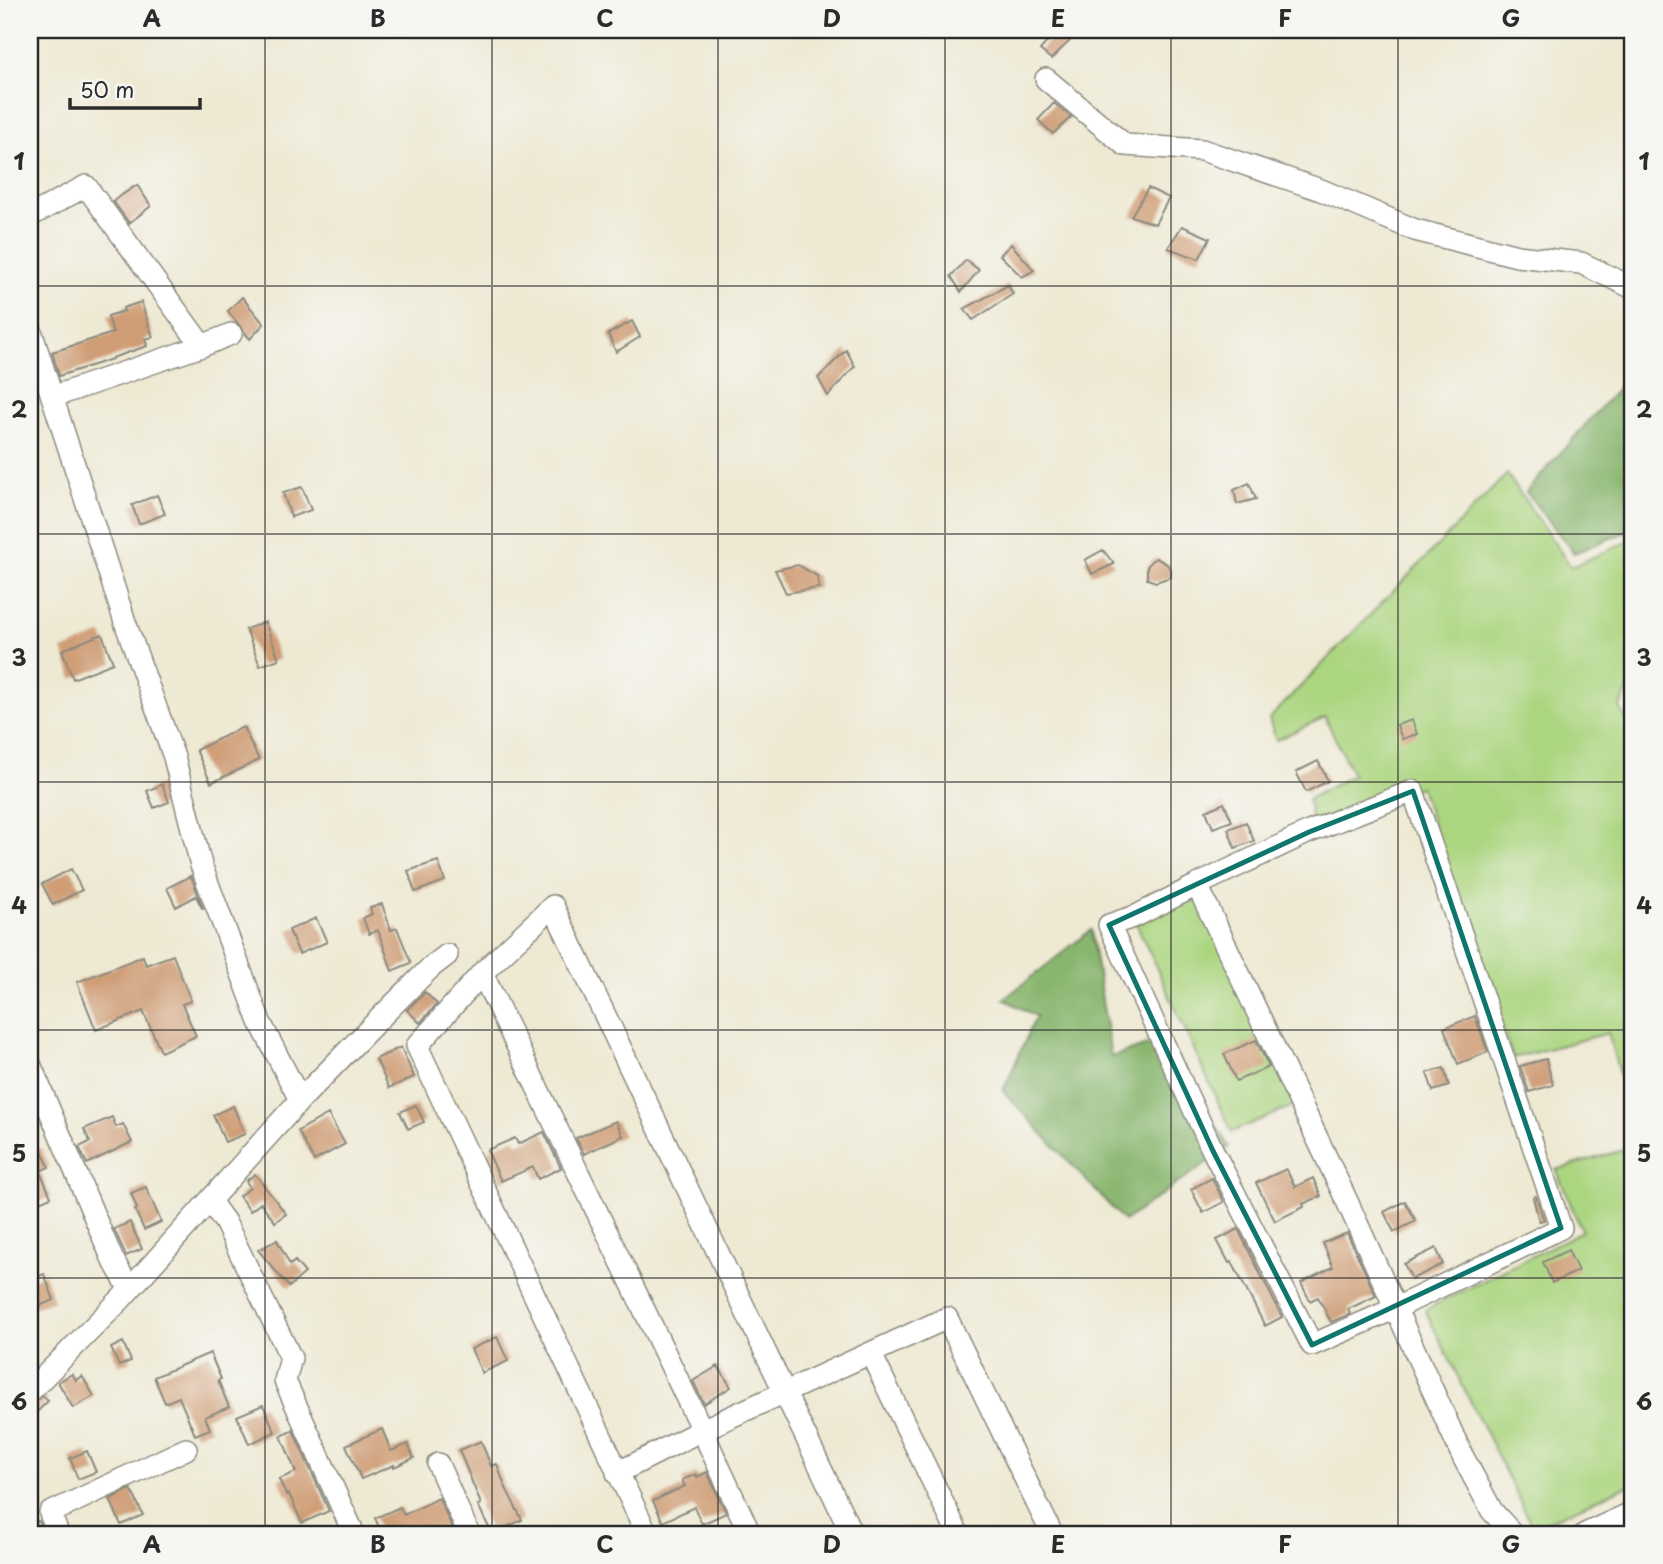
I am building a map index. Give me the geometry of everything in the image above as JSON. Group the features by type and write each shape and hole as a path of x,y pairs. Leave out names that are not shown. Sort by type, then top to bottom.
{"street":[{"path":"1046,79 1125,145 1202,150 1321,190 1415,230 1517,256 1581,263 1633,288"},
{"path":"30,216 86,186 202,346"},
{"path":"30,328 125,622 174,757 201,865 260,1022 300,1100"},
{"path":"51,397 231,334"},
{"path":"1413,791 1562,1228 1396,1308 1312,1345 1213,1151 1109,925 1136,916 1309,832 1413,791"},
{"path":"1197,885 1340,1187 1463,1457 1492,1511 1513,1534"},
{"path":"647,1534 417,1046 482,973 553,906 852,1534"},
{"path":"30,1391 129,1289 300,1100 429,968 447,955"},
{"path":"482,973 702,1430 749,1534"},
{"path":"30,1063 112,1258 129,1289"},
{"path":"210,1201 225,1222 292,1358 285,1381 354,1534"},
{"path":"617,1473 785,1391 947,1318 1052,1534"},
{"path":"871,1354 958,1534"},
{"path":"58,1534 50,1513 186,1449"},
{"path":"438,1464 469,1534"},
{"path":"1585,1534 1633,1512"}],"highlighted area":[{"path":"1413,791 1561,1228 1312,1345 1213,1151 1109,925 1309,832"}],"green space":[{"path":"1633,371 1633,529 1574,553 1526,492"},
{"path":"1507,474 1571,567 1633,539 1633,679 1620,707 1633,734 1633,1126 1608,1033 1513,1058 1420,787 1312,823 1308,799 1353,775 1325,717 1276,740 1269,719"},
{"path":"1207,890 1311,1098 1232,1132 1136,923"},
{"path":"1091,930 1111,1057 1166,1039 1229,1147 1124,1221 1003,1091 1036,1016 1004,999"},
{"path":"1633,1147 1633,1483 1533,1528 1425,1310 1582,1231 1556,1170"}],"building":[{"path":"1057,30 1072,39 1051,59 1040,50"},
{"path":"1054,103 1071,117 1053,134 1038,120"},
{"path":"137,185 151,206 129,223 113,201"},
{"path":"1148,188 1169,198 1155,224 1131,216"},
{"path":"1182,226 1210,238 1199,259 1168,248"},
{"path":"1011,244 1034,270 1022,277 1000,255"},
{"path":"966,260 979,270 961,292 951,276"},
{"path":"1008,285 1013,294 973,320 964,309"},
{"path":"242,297 264,324 250,339 228,311"},
{"path":"141,302 153,337 145,339 147,346 59,376 52,352 113,333 108,316"},
{"path":"632,321 640,337 616,352 608,334"},
{"path":"846,350 855,366 828,396 818,378"},
{"path":"1249,483 1256,499 1237,504 1234,490"},
{"path":"302,487 311,510 291,517 283,493"},
{"path":"157,495 165,514 139,524 132,505"},
{"path":"1103,550 1114,564 1092,574 1085,560"},
{"path":"1156,558 1167,564 1171,577 1156,582 1147,579 1147,567"},
{"path":"798,565 817,576 819,588 786,593 775,570"},
{"path":"265,622 279,659 260,666 246,629"},
{"path":"102,634 113,663 73,679 62,650"},
{"path":"1412,720 1417,734 1402,739 1397,725"},
{"path":"243,727 259,760 211,783 196,750"},
{"path":"1318,761 1328,781 1306,792 1296,772"},
{"path":"162,784 169,802 154,808 147,791"},
{"path":"1224,803 1232,821 1213,828 1206,811"},
{"path":"1246,822 1254,841 1235,848 1228,829"},
{"path":"438,861 445,881 415,892 408,871"},
{"path":"71,869 82,890 53,905 42,884"},
{"path":"191,876 203,908 196,896 176,907 167,888"},
{"path":"382,904 391,930 397,928 411,963 392,971 378,930 369,934 363,918 372,914 370,908"},
{"path":"316,918 327,942 299,954 289,930"},
{"path":"173,955 191,1001 182,1004 196,1036 161,1052 143,1011 96,1030 77,982 143,956 146,965"},
{"path":"425,992 437,1004 420,1023 407,1010"},
{"path":"1475,1016 1488,1052 1458,1064 1444,1028"},
{"path":"1256,1040 1269,1067 1236,1081 1224,1054"},
{"path":"401,1047 414,1077 389,1088 376,1059"},
{"path":"1546,1059 1553,1085 1529,1092 1520,1066"},
{"path":"1444,1068 1449,1086 1433,1091 1427,1073"},
{"path":"416,1105 424,1122 408,1129 400,1112"},
{"path":"233,1106 245,1134 225,1142 213,1115"},
{"path":"328,1114 345,1144 314,1161 298,1131"},
{"path":"112,1117 116,1127 123,1124 132,1142 87,1164 79,1147 90,1142 84,1129"},
{"path":"616,1121 623,1136 584,1154 576,1138"},
{"path":"544,1132 561,1168 538,1179 533,1167 501,1181 487,1150 515,1138 518,1144"},
{"path":"41,1148 49,1167 40,1171 51,1197 30,1206 30,1149 31,1152"},
{"path":"1286,1169 1295,1187 1313,1178 1321,1196 1275,1221 1256,1183"},
{"path":"255,1174 286,1214 275,1222 261,1203 250,1211 239,1196 250,1188 246,1181"},
{"path":"1212,1178 1224,1202 1203,1213 1191,1189"},
{"path":"146,1187 161,1222 144,1230 131,1193"},
{"path":"1536,1196 1544,1220 1539,1221 1533,1197"},
{"path":"1405,1201 1416,1221 1394,1232 1384,1212"},
{"path":"130,1222 142,1249 126,1256 114,1229"},
{"path":"1238,1229 1282,1317 1265,1326 1232,1262 1229,1263 1217,1240"},
{"path":"1347,1233 1376,1296 1348,1309 1350,1314 1331,1322 1318,1297 1310,1301 1301,1283 1333,1267 1323,1243"},
{"path":"277,1240 290,1265 295,1261 305,1273 289,1287 258,1250"},
{"path":"1436,1248 1443,1264 1412,1279 1404,1264"},
{"path":"1568,1250 1578,1271 1552,1283 1543,1262"},
{"path":"44,1274 54,1300 34,1308 30,1297 30,1280"},
{"path":"497,1337 508,1361 482,1373 471,1349"},
{"path":"123,1342 131,1361 119,1366 111,1348"},
{"path":"210,1353 229,1407 205,1417 210,1429 195,1435 179,1397 165,1403 154,1377"},
{"path":"718,1366 731,1387 704,1404 693,1381"},
{"path":"72,1374 76,1380 82,1376 94,1396 73,1408 58,1382"},
{"path":"43,1396 48,1401 30,1419 30,1404"},
{"path":"263,1405 275,1432 249,1444 237,1416"},
{"path":"382,1429 391,1451 408,1444 414,1458 361,1479 346,1445"},
{"path":"293,1430 329,1511 302,1523 279,1479 296,1472 281,1436"},
{"path":"481,1441 491,1466 497,1464 522,1520 492,1534 478,1505 481,1504 459,1450"},
{"path":"87,1451 96,1472 78,1479 70,1458"},
{"path":"707,1472 726,1513 702,1524 694,1507 663,1522 653,1501 685,1486 682,1480"},
{"path":"131,1489 143,1515 121,1525 110,1499"},
{"path":"439,1498 455,1534 382,1534 375,1518 400,1507 404,1515"},
{"path":"39,1521 44,1534 30,1534 30,1524"}]}
